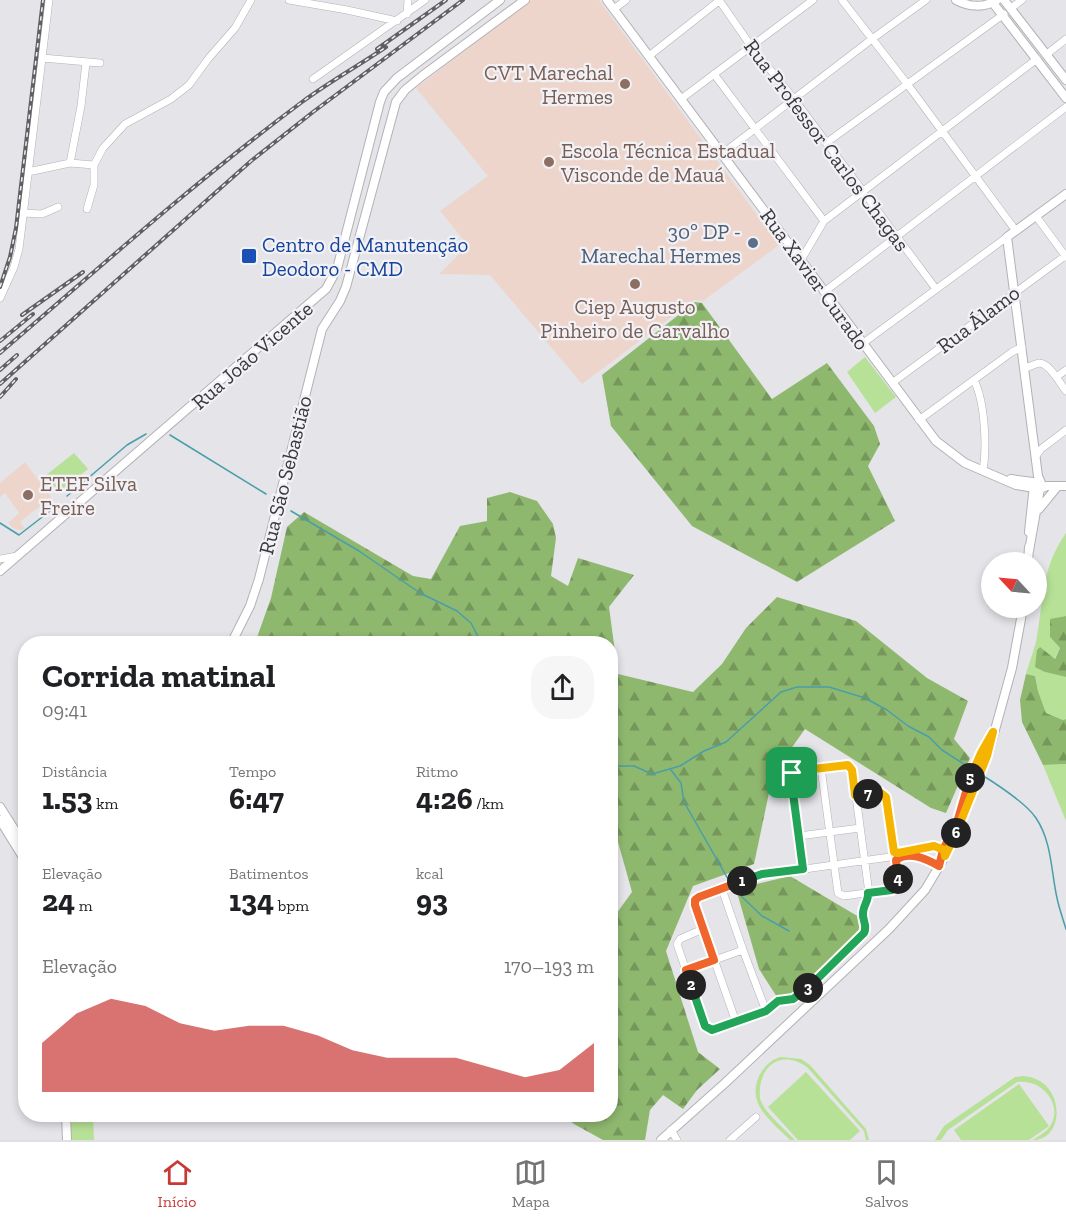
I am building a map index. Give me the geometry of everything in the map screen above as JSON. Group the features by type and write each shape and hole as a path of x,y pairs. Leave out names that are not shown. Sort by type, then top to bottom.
{"main road":[{"name":"Rua João Vicente","path":"337,306 346,287 355,257 396,102 405,90 422,76 525,0"},
{"name":"Rua Xavier Curado","path":"607,0 936,441 952,455 999,477 1062,486"},
{"path":"956,0 982,6 995,1 1047,54 1066,80"},
{"path":"1004,0 1007,11 1066,98"},
{"name":"Rua João Vicente","path":"0,571 326,290 338,269 369,142 384,92 417,62 497,2"},
{"path":"497,2 502,16"},
{"path":"417,62 422,76"},
{"path":"369,142 383,146"},
{"path":"1029,551 1039,484 1007,237 1066,194"},
{"name":"Rua São Sebastião","path":"235,636 246,615 259,579 322,329 337,306"},
{"path":"1029,551 1029,528 1039,484"},
{"path":"1036,515 1044,502 1062,486"},
{"path":"661,1140 724,1084 925,891 942,858 993,732 1010,676 1021,618"},
{"path":"0,807 18,836"},
{"path":"0,820 18,849"},
{"path":"66,1122 67,1140"}],"street":[{"path":"0,298 18,254 49,0"},
{"path":"87,209 94,185 94,165 103,148 125,124 171,99 189,85 235,28 251,0"},
{"path":"289,0 397,21"},
{"path":"347,10 348,0"},
{"path":"407,14 408,0"},
{"path":"313,80 425,0"},
{"path":"614,9 626,0"},
{"path":"650,56 720,0"},
{"name":"Rua Professor Carlos Chagas","path":"720,0 752,46 936,289"},
{"path":"681,99 813,0"},
{"path":"842,0 1016,231"},
{"path":"722,154 926,0"},
{"path":"826,143 1022,0"},
{"path":"1047,54 1066,40"},
{"path":"42,58 100,63"},
{"path":"801,260 824,221 1038,59"},
{"path":"70,163 86,63"},
{"path":"714,74 824,221"},
{"path":"824,292 1066,107"},
{"path":"28,172 70,163 94,165"},
{"path":"24,213 42,214 58,207"},
{"path":"1036,216 1066,257"},
{"path":"862,344 1007,237"},
{"path":"996,245 1008,250"},
{"name":"Rua Álamo","path":"892,383 1066,257"},
{"path":"919,420 1022,347"},
{"path":"1025,368 1040,363 1044,364 1066,391"},
{"path":"1056,377 1066,370"},
{"path":"974,380 979,395 985,442 983,471"},
{"path":"1036,456 1044,446 1066,430"},
{"path":"1034,442 1044,446"},
{"name":"Rua João Vicente","path":"0,560 17,556"},
{"path":"703,929 677,941 677,947 707,1029 714,1030 766,1011 778,1001 793,999 863,935 866,928 863,912 868,893 852,770 849,766 796,771 792,775 803,869"},
{"path":"821,768 838,893 844,896 896,887 898,881 885,795 878,792 855,795"},
{"path":"799,836 860,828"},
{"path":"895,856 933,846 942,858"},
{"path":"736,1022 695,900 762,874 895,856 942,858"},
{"path":"722,889 766,1011"},
{"path":"686,970 743,950"},
{"path":"730,1140 756,1117"},
{"path":"671,1130 677,1140"}],"shaded area":[{"path":"531,0 599,0 779,245 703,301 694,300 582,384 490,275 439,274 468,245 440,211 488,176 416,88"},
{"name":"ETEF Silva Freire","path":"25,462 51,497 20,522 25,529 19,530 8,523 19,513 5,493 0,497 0,483"}],"green space":[{"path":"695,302 702,303 772,399 827,363 874,426 880,444 868,466 895,521 797,582 692,526 611,426 602,375"},
{"path":"865,357 896,397 875,413 847,372"},
{"path":"74,453 88,469 59,492 45,476"},
{"path":"510,492 537,501 553,524 556,538 551,576 568,586 578,558 634,575 609,607 613,636 257,636 271,598 287,527 304,512 413,576 431,579 460,526 487,521 487,498"},
{"path":"1066,533 1066,616 1050,620 1050,637 1060,648 1054,659 1039,647 1045,672 1066,677 1066,719 1063,720 1046,713 1035,676 1026,674 1036,642 1039,618 1047,618 1047,573"},
{"path":"777,597 856,621 927,678 968,701 954,739 970,758 946,813 931,808 805,729 773,774 754,864 693,886 666,951 698,1052 720,1069 697,1090 683,1109 663,1095 650,1110 645,1140 603,1140 572,1122 618,1122 618,911 632,892 618,842 618,674 693,692 722,664 746,628"},
{"path":"1066,616 1066,677 1035,667 1037,650 1040,647 1055,659 1060,648 1050,637 1050,619"},
{"path":"1026,674 1035,676 1046,713 1063,720 1066,719 1066,764 1043,765 1022,722 1020,700"},
{"path":"1066,764 1066,821 1043,765"},
{"path":"790,876 859,917 862,930 799,992 790,996 777,997 759,969 736,889"},
{"path":"781,1057 801,1059 810,1065 866,1129 869,1140 866,1140 864,1131 807,1067 799,1062 784,1060 777,1061 766,1070 762,1078 760,1096 763,1106 795,1140 790,1140 763,1113 756,1096 760,1075 769,1063"},
{"path":"806,1072 860,1131 850,1140 798,1140 768,1107"},
{"path":"1023,1076 1037,1080 1047,1087 1054,1098 1056,1121 1044,1137 1033,1140 1048,1129 1053,1120 1053,1103 1043,1089 1027,1082 1017,1082 948,1130 941,1140 935,1140 944,1126 1015,1077"},
{"path":"1019,1084 1049,1126 1029,1140 961,1140 954,1130"},
{"path":"66,1122 93,1122 94,1140 67,1140"}],"waterway":[{"path":"67,496 127,445 146,434"},
{"path":"170,435 266,494"},
{"path":"0,523 19,535 50,511"},
{"path":"291,511 359,551 420,593 457,611 471,623 478,636"},
{"path":"618,766 634,766 652,774 680,766 704,751 726,742 781,692 797,687 829,687 865,698 887,710 908,726 929,737 942,750 970,768"},
{"path":"671,770 681,783 684,802 728,879"},
{"path":"982,775 1025,806 1041,827 1048,847 1057,898 1066,929"},
{"path":"738,893 762,916 789,931"}],"railway":[{"path":"0,287 16,228 43,0"},
{"path":"377,49 446,0"},
{"path":"0,384 251,161 463,0"},
{"path":"0,353 224,162 312,95 386,47"},
{"path":"22,315 83,272"},
{"path":"0,341 33,314"},
{"path":"0,370 17,355"},
{"path":"0,397 16,379"}],"place":[{"name":"CVT Marechal Hermes","path":"625,84"},
{"name":"Escola Técnica Estadual Visconde de Mauá","path":"549,162"},
{"name":"30º DP - Marechal Hermes","path":"753,243"},
{"name":"Centro de Manutenção Deodoro - CMD","path":"249,256"},
{"name":"Ciep Augusto Pinheiro de Carvalho","path":"635,284"},
{"name":"ETEF Silva Freire","path":"28,495"}],"route":[{"path":"792,773 803,869 762,874 699,897 695,901 714,960 686,970 705,1026 710,1030 766,1011 778,1001 793,999 804,991 863,935 866,928 863,912 868,893 895,889 898,884 896,860 916,855 939,866 943,849 958,819 969,781 983,748 993,732 987,756 945,856 944,850 943,849 937,846 894,852 885,795 878,792 855,795 852,770 848,765 792,773"}]}
